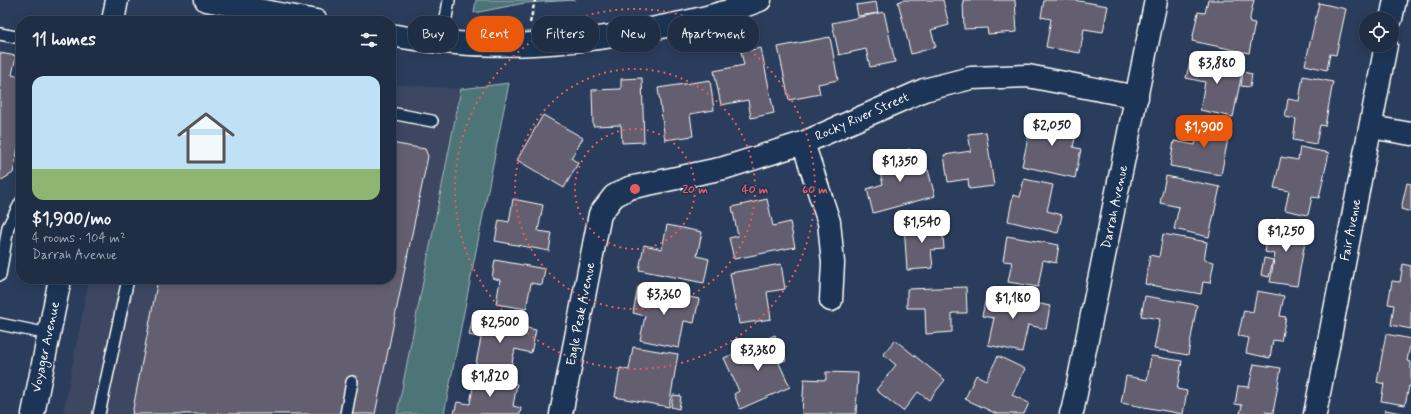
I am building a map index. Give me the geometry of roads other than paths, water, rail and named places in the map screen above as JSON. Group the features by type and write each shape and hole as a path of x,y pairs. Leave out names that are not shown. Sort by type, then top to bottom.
{"street":[{"path":"114,16 117,0"},
{"path":"206,0 290,16"},
{"path":"458,43 527,45 576,41 630,34 696,20 760,0"},
{"name":"Darrah Avenue","path":"1071,414 1074,408 1156,0"},
{"path":"1392,12 1395,0"},
{"path":"396,37 408,38"},
{"name":"Fair Avenue","path":"1315,414 1385,52"},
{"name":"Rocky River Street","path":"600,214 614,196 629,188 724,168 803,143 924,90 971,78 1028,76 1137,97"},
{"path":"1371,127 1411,134"},
{"path":"803,143 829,222 833,263 831,300"},
{"name":"Eagle Peak Avenue","path":"561,414 600,214"},
{"name":"Voyager Avenue","path":"32,414 59,284"}],"lane":[{"path":"447,16 450,0"},
{"path":"0,34 16,37"},
{"path":"396,114 432,121"},
{"path":"0,275 8,227 16,212"},
{"path":"100,414 127,284"},
{"path":"0,324 49,334"},
{"path":"346,414 352,382"}]}
